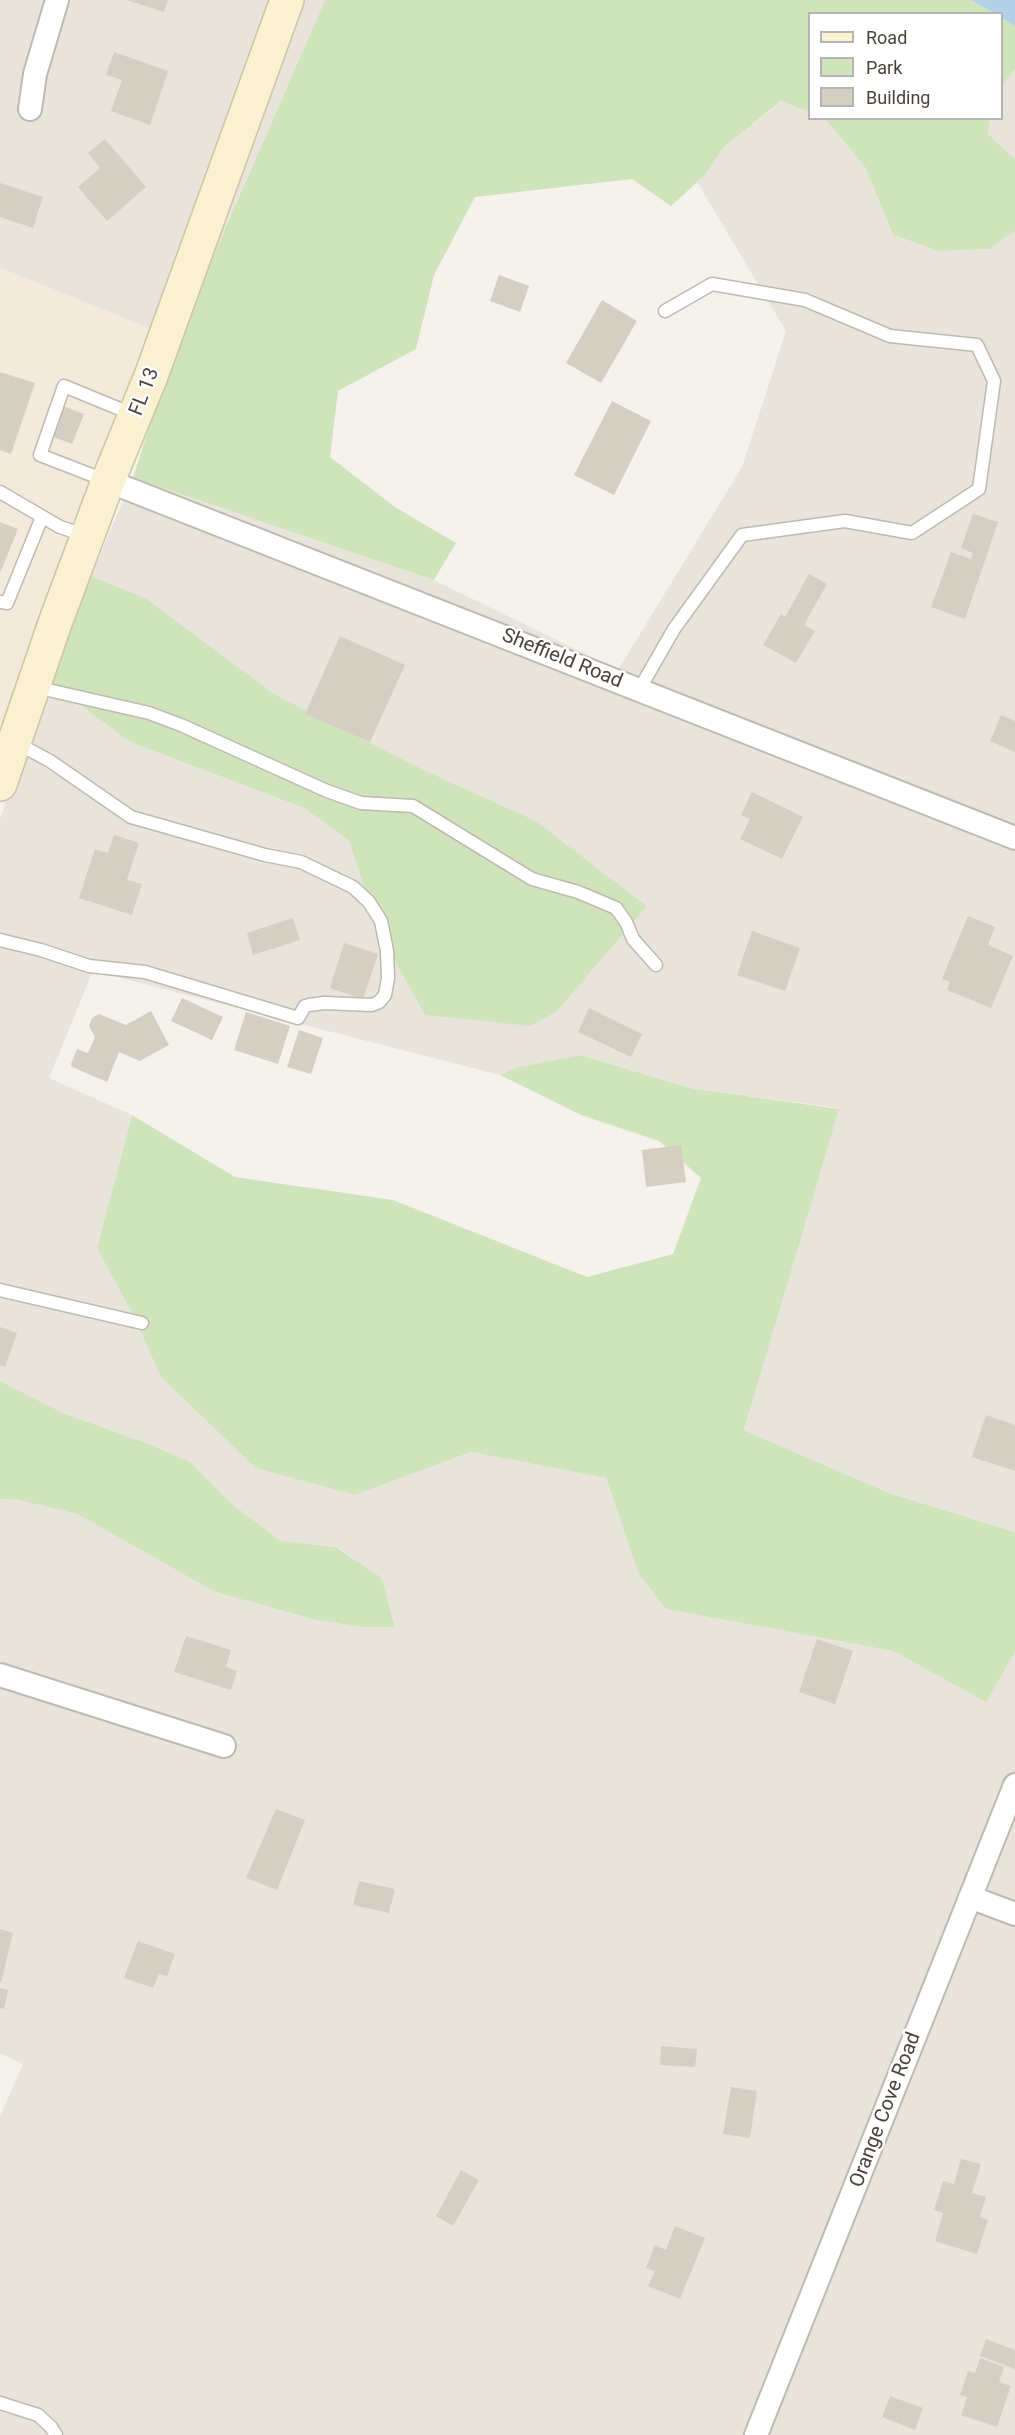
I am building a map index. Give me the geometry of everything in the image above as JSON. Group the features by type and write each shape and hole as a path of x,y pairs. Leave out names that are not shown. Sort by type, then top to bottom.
{"main road":[{"name":"FL 13","path":"6,759 87,536 136,416 287,0"}],"street":[{"path":"30,109 35,74 57,0"},
{"name":"Sheffield Road","path":"108,482 1015,838"},
{"path":"0,1675 224,1746"},
{"name":"Orange Cove Road","path":"756,2435 1015,1785"},
{"path":"970,1897 1015,1914"}],"lane":[{"path":"639,690 674,629 742,535 845,521 912,533 979,489 994,381 977,345 890,336 805,300 712,284 665,311"},
{"path":"108,482 40,455 64,386 136,416"},
{"path":"0,492 60,527 87,536"},
{"path":"0,603 7,603 42,517"},
{"path":"33,686 148,713 361,803 413,806 532,879 578,892 616,908 626,922 633,939 656,965"},
{"path":"0,940 41,950 89,966 145,972 298,1018 305,1006 309,1005 324,1003 372,1005 379,1002 385,995 388,978 387,951 381,921 369,903 352,887 301,862 266,855 131,817 50,761 6,759"},
{"path":"0,1290 142,1323"},
{"path":"0,2403 38,2415 56,2435"}],"shaded area":[{"path":"0,0 276,0 156,331 0,268"},
{"path":"298,0 325,0 177,339"},
{"path":"1015,69 1015,159 988,134 990,120 1003,120 1003,84"},
{"path":"782,101 808,112 808,120 826,120 865,167 893,235 939,251 990,249 1015,231 1015,1532 889,1493 744,1430 838,1108 690,1088 582,1055 518,1067 500,1075 93,971 49,1078 132,1115 97,1248 355,1495 471,1452 606,1478 639,1575 666,1609 893,1651 986,1701 1015,1652 1015,2435 0,2435 0,2116 23,2064 0,2053 0,1499 18,1500 77,1514 215,1592 316,1620 362,1627 395,1627 382,1578 337,1547 281,1541 231,1503 189,1461 63,1413 0,1381 0,819 47,680 130,742 304,808 349,841 379,932 534,820 426,771 276,695 147,599 91,576 133,478 434,580 618,670 742,467 786,331 697,182 705,175 723,148"},
{"path":"0,268 156,331 8,726 0,723"}],"green space":[{"path":"325,0 971,0 992,12 808,12 808,112 781,101 723,148 705,175 671,206 632,179 475,197 434,275 416,349 338,391 330,457 395,507 456,543 434,580 133,478 177,339"},
{"path":"1003,19 1015,26 1015,69 1003,84"},
{"path":"826,120 990,120 988,134 1015,159 1015,231 990,249 939,251 893,235 865,167"},
{"path":"91,576 147,599 276,695 426,771 534,820 647,906 557,1011 531,1026 425,1015 379,932 349,841 304,808 130,742 47,680"},
{"path":"581,1055 690,1088 839,1109 744,1430 889,1493 1015,1532 1015,1652 986,1702 893,1651 666,1609 639,1575 606,1478 471,1452 355,1495 256,1468 161,1377 135,1318 97,1248 132,1115 235,1177 393,1200 587,1277 673,1254 701,1178 659,1141 581,1115 500,1075 518,1067"},
{"path":"0,1381 63,1413 189,1461 231,1503 281,1541 336,1547 382,1578 395,1627 362,1627 316,1620 215,1592 77,1514 18,1500 0,1499"}],"water":[{"path":"971,0 1015,0 1015,26 1003,19 1003,12 992,12"}],"building":[{"path":"126,0 168,0 164,12"},
{"path":"114,52 168,71 150,125 111,111 122,80 106,75"},
{"path":"105,139 146,187 107,221 78,187 100,168 88,153"},
{"path":"0,183 43,197 33,228 0,217"},
{"path":"499,275 529,286 520,312 490,301"},
{"path":"602,300 637,321 601,383 566,363"},
{"path":"0,372 35,383 11,454 0,450"},
{"path":"612,401 651,421 614,495 574,475"},
{"path":"63,406 84,414 72,444 51,436"},
{"path":"973,514 998,522 965,619 931,607 951,552 971,559 973,553 961,548"},
{"path":"0,522 18,529 0,573"},
{"path":"809,574 827,584 804,625 815,631 796,663 763,645 781,614 785,617"},
{"path":"340,636 405,665 370,742 305,714"},
{"path":"1001,715 1015,721 1015,752 990,741"},
{"path":"752,792 803,817 782,859 740,839 750,819 741,815"},
{"path":"114,835 139,843 127,880 142,884 132,915 79,898 95,849 108,853"},
{"path":"968,916 995,927 988,945 1013,956 991,1008 947,990 950,982 942,979"},
{"path":"293,918 300,940 253,955 247,933"},
{"path":"752,931 800,948 785,991 737,975"},
{"path":"344,943 378,954 363,999 330,988"},
{"path":"182,998 223,1017 212,1040 171,1021"},
{"path":"589,1008 642,1034 631,1057 578,1032"},
{"path":"151,1011 169,1045 140,1061 119,1052 107,1082 72,1067 77,1049 88,1053 95,1037 89,1026 92,1018 99,1014 126,1025"},
{"path":"246,1012 290,1026 278,1064 234,1050"},
{"path":"299,1030 323,1038 311,1074 287,1067"},
{"path":"681,1145 686,1182 646,1187 642,1150"},
{"path":"0,1327 17,1333 5,1367 0,1365"},
{"path":"986,1415 1015,1425 1015,1471 972,1457"},
{"path":"186,1636 231,1650 226,1667 237,1671 231,1690 174,1672"},
{"path":"817,1639 853,1651 835,1704 799,1692"},
{"path":"276,1809 305,1820 277,1890 246,1878"},
{"path":"359,1881 395,1889 389,1913 353,1905"},
{"path":"0,1929 13,1933 1,1983 0,1982"},
{"path":"138,1941 175,1954 167,1976 159,1974 153,1988 124,1978"},
{"path":"0,1988 8,1990 4,2009 0,2008"},
{"path":"661,2046 697,2049 695,2067 660,2065"},
{"path":"731,2087 757,2091 750,2138 723,2134"},
{"path":"961,2159 981,2164 972,2193 986,2197 980,2217 988,2220 977,2254 935,2241 943,2213 934,2210 943,2181 954,2184"},
{"path":"461,2170 479,2180 453,2226 436,2216"},
{"path":"675,2226 705,2238 680,2299 648,2286 655,2271 646,2268 655,2245 666,2250"},
{"path":"986,2339 1015,2350 1015,2369 980,2356"},
{"path":"980,2358 1004,2367 999,2382 1011,2386 997,2427 961,2415 967,2397 960,2395 968,2371 975,2373"},
{"path":"890,2396 923,2408 915,2430 882,2417"}]}
